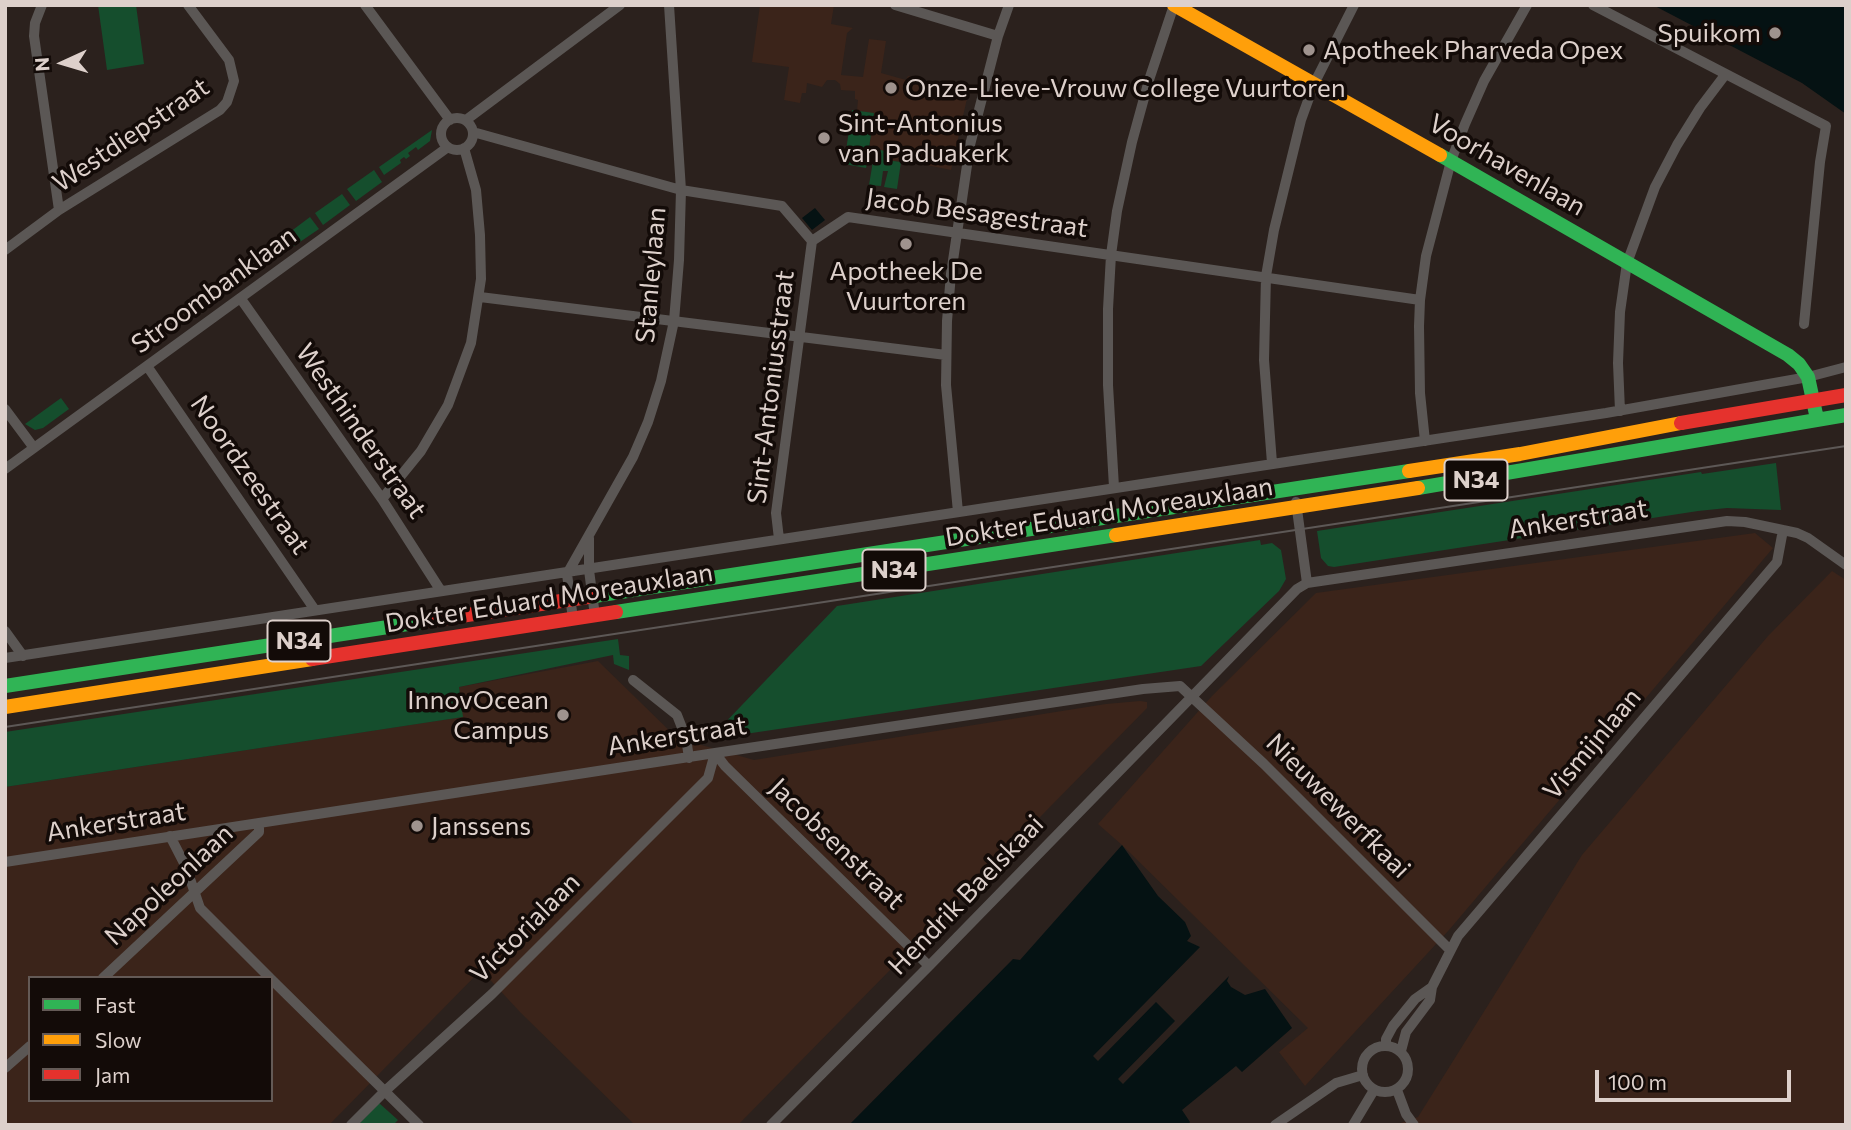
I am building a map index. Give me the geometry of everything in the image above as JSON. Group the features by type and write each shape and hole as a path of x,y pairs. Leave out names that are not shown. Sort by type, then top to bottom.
{"main road":[{"name":"Voorhavenlaan","path":"1174,5 1788,355 1808,377"},
{"path":"1808,377 1817,419"},
{"name":"Dokter Eduard Moreauxlaan","path":"5,686 1520,454 1662,426 1846,395"},
{"name":"Dokter Eduard Moreauxlaan","path":"5,707 1523,472 1846,415"}],"street":[{"path":"42,5 35,23 34,36 59,210"},
{"name":"Westdiepstraat","path":"5,250 59,210 220,110 227,102 234,81 229,60 188,5"},
{"path":"365,5 450,120"},
{"path":"466,120 620,5"},
{"name":"Stanleylaan","path":"567,574 633,457 648,422 661,381 674,321 681,190 669,5"},
{"path":"895,5 998,36"},
{"path":"958,512 948,419 946,355 955,233 970,145 998,36 1009,5"},
{"path":"1114,487 1108,385 1111,255 1117,211 1132,142 1174,5"},
{"path":"1272,463 1264,360 1266,276 1274,230 1301,120 1314,84 1354,5"},
{"path":"1425,440 1420,393 1420,300 1426,256 1451,161 1484,81 1527,5"},
{"path":"1593,5 1826,126 1804,324"},
{"path":"1620,411 1619,325 1628,263 1655,187 1700,108 1725,75"},
{"path":"458,118 466,120 473,132 473,139 464,148 456,150 448,147 442,136 445,124 458,118"},
{"path":"473,132 681,190 782,206 812,241"},
{"name":"Stroombanklaan","path":"5,469 448,147"},
{"path":"382,499 421,451 448,405 471,344 480,297 480,235 477,201 464,148"},
{"name":"Jacob Besagestraat","path":"812,241 848,217 1420,300"},
{"name":"Sint-Antoniusstraat","path":"779,539 776,513 812,241"},
{"path":"480,297 946,355"},
{"name":"Westhinderstraat","path":"241,299 382,499 442,591"},
{"name":"Noordzeestraat","path":"147,366 315,610"},
{"name":"Dokter Eduard Moreauxlaan","path":"5,658 1620,411 1846,368"},
{"path":"5,409 34,448"},
{"path":"1193,696 1297,589 1307,583 1294,489"},
{"name":"Ankerstraat","path":"1307,583 1704,523 1745,522 1783,530 1808,538 1846,565"},
{"name":"Vismijnlaan","path":"1401,1051 1406,1032 1430,1000 1432,987 1458,936 1777,562 1783,530"},
{"name":"Stanleylaan","path":"590,532 589,570 595,616"},
{"path":"567,574 573,619"},
{"path":"5,631 23,656"},
{"path":"633,680 677,715 686,738 689,758"},
{"name":"Ankerstraat","path":"5,862 1143,689 1180,686 1193,696"},
{"name":"Nieuwewerfkaai","path":"1193,696 1450,950"},
{"name":"Hendrik Baelskaai","path":"771,1125 1193,696"},
{"name":"Jacobsenstraat","path":"715,753 724,766 929,966"},
{"name":"Victorialaan","path":"351,1125 492,994 708,778 715,753"},
{"name":"Napoleonlaan","path":"105,976 259,832 258,823"},
{"path":"170,836 186,867 193,894 200,908 269,976"},
{"path":"273,980 419,1125"},
{"name":"Vismijnlaan","path":"1386,1045 1393,1026 1415,999 1432,987"},
{"path":"1386,1045 1401,1051 1408,1061 1409,1072 1405,1082 1397,1090 1386,1093 1374,1090 1363,1075 1362,1066 1370,1051 1386,1045"},
{"path":"5,1068 28,1048"},
{"path":"1275,1125 1336,1083 1363,1075"},
{"path":"1353,1125 1374,1090"},
{"path":"1397,1090 1406,1114 1414,1125"}],"shaded area":[{"name":"Onze-Lieve-Vrouw College Vuurtoren","path":"760,5 834,5 831,24 853,28 847,33 841,75 863,77 869,39 886,41 881,73 906,80 908,76 968,94 951,170 902,160 885,160 869,149 874,114 857,111 855,91 841,90 840,84 835,80 827,80 822,87 807,83 806,93 802,93 800,103 784,100 789,67 752,62"},
{"name":"Spuikom","path":"1653,5 1846,5 1846,114 1802,83"},
{"path":"815,208 825,220 812,230 802,218"},
{"path":"1755,533 1773,548 1449,930 1305,1086 1279,1052 1308,1028 1098,824 1212,696 1316,593"},
{"path":"1832,571 1846,580 1846,1125 1395,1125 1418,1117 1582,855 1768,636"},
{"path":"598,661 677,738 754,760 1106,704 1147,702 1147,708 738,1125 635,1125 481,970 329,1125 5,1125 5,787 462,717 459,687"},
{"path":"1122,845 1158,896 1185,922 1191,936 1187,941 1200,947 1093,1056 1098,1061 1156,1002 1175,1021 1118,1079 1123,1084 1229,976 1227,981 1231,987 1245,995 1265,989 1292,1028 1242,1072 1236,1066 1182,1110 1190,1122 1188,1125 849,1125 1013,959 1020,960"}],"green space":[{"path":"98,5 136,5 144,64 107,70"},
{"path":"852,110 874,113 869,148 886,151 885,160 901,162 897,189 884,187 888,171 883,171 881,186 869,185 873,161 868,160 866,168 844,164"},
{"path":"432,130 430,141 418,150 416,147 408,153 410,156 406,159 404,157 400,160 401,163 384,175 379,167"},
{"path":"374,170 382,182 356,201 347,189"},
{"path":"342,194 350,205 323,225 315,213"},
{"path":"310,217 319,229 294,246 286,235"},
{"path":"61,398 69,409 43,428 35,430 25,424"},
{"path":"1776,463 1781,510 1727,508 1698,511 1334,567 1328,566 1321,558 1317,531"},
{"path":"1260,540 1261,545 1272,543 1281,550 1286,579 1279,591 1201,666 725,737 718,730 837,606"},
{"path":"618,639 620,655 629,656 629,670 614,664 613,655 459,687 463,717 5,787 5,732"},
{"path":"379,1103 398,1120 393,1125 358,1125"}],"tram line":[{"path":"5,727 1846,446"}],"traffic: fast":[{"path":"1440,155 1788,355 1808,377 1817,419"},
{"path":"1418,488 1846,415"},
{"path":"588,597 1409,471"},
{"path":"616,612 1116,535"},
{"path":"5,686 427,621"}],"traffic: slow":[{"path":"1174,5 1440,155"},
{"path":"1409,471 1520,454 1681,423"},
{"path":"1116,535 1418,488"},
{"path":"5,707 312,659"}],"traffic: jam":[{"path":"1681,423 1846,395"},
{"path":"427,621 588,597"},
{"path":"312,659 616,612"}],"place":[{"name":"Spuikom","path":"1775,33"},
{"name":"Apotheek Pharveda Opex","path":"1309,50"},
{"name":"Onze-Lieve-Vrouw College Vuurtoren","path":"891,88"},
{"name":"Sint-Antonius van Paduakerk","path":"824,138"},
{"name":"Apotheek De Vuurtoren","path":"906,244"},
{"name":"InnovOcean Campus","path":"563,715"},
{"name":"Janssens","path":"417,826"}]}
